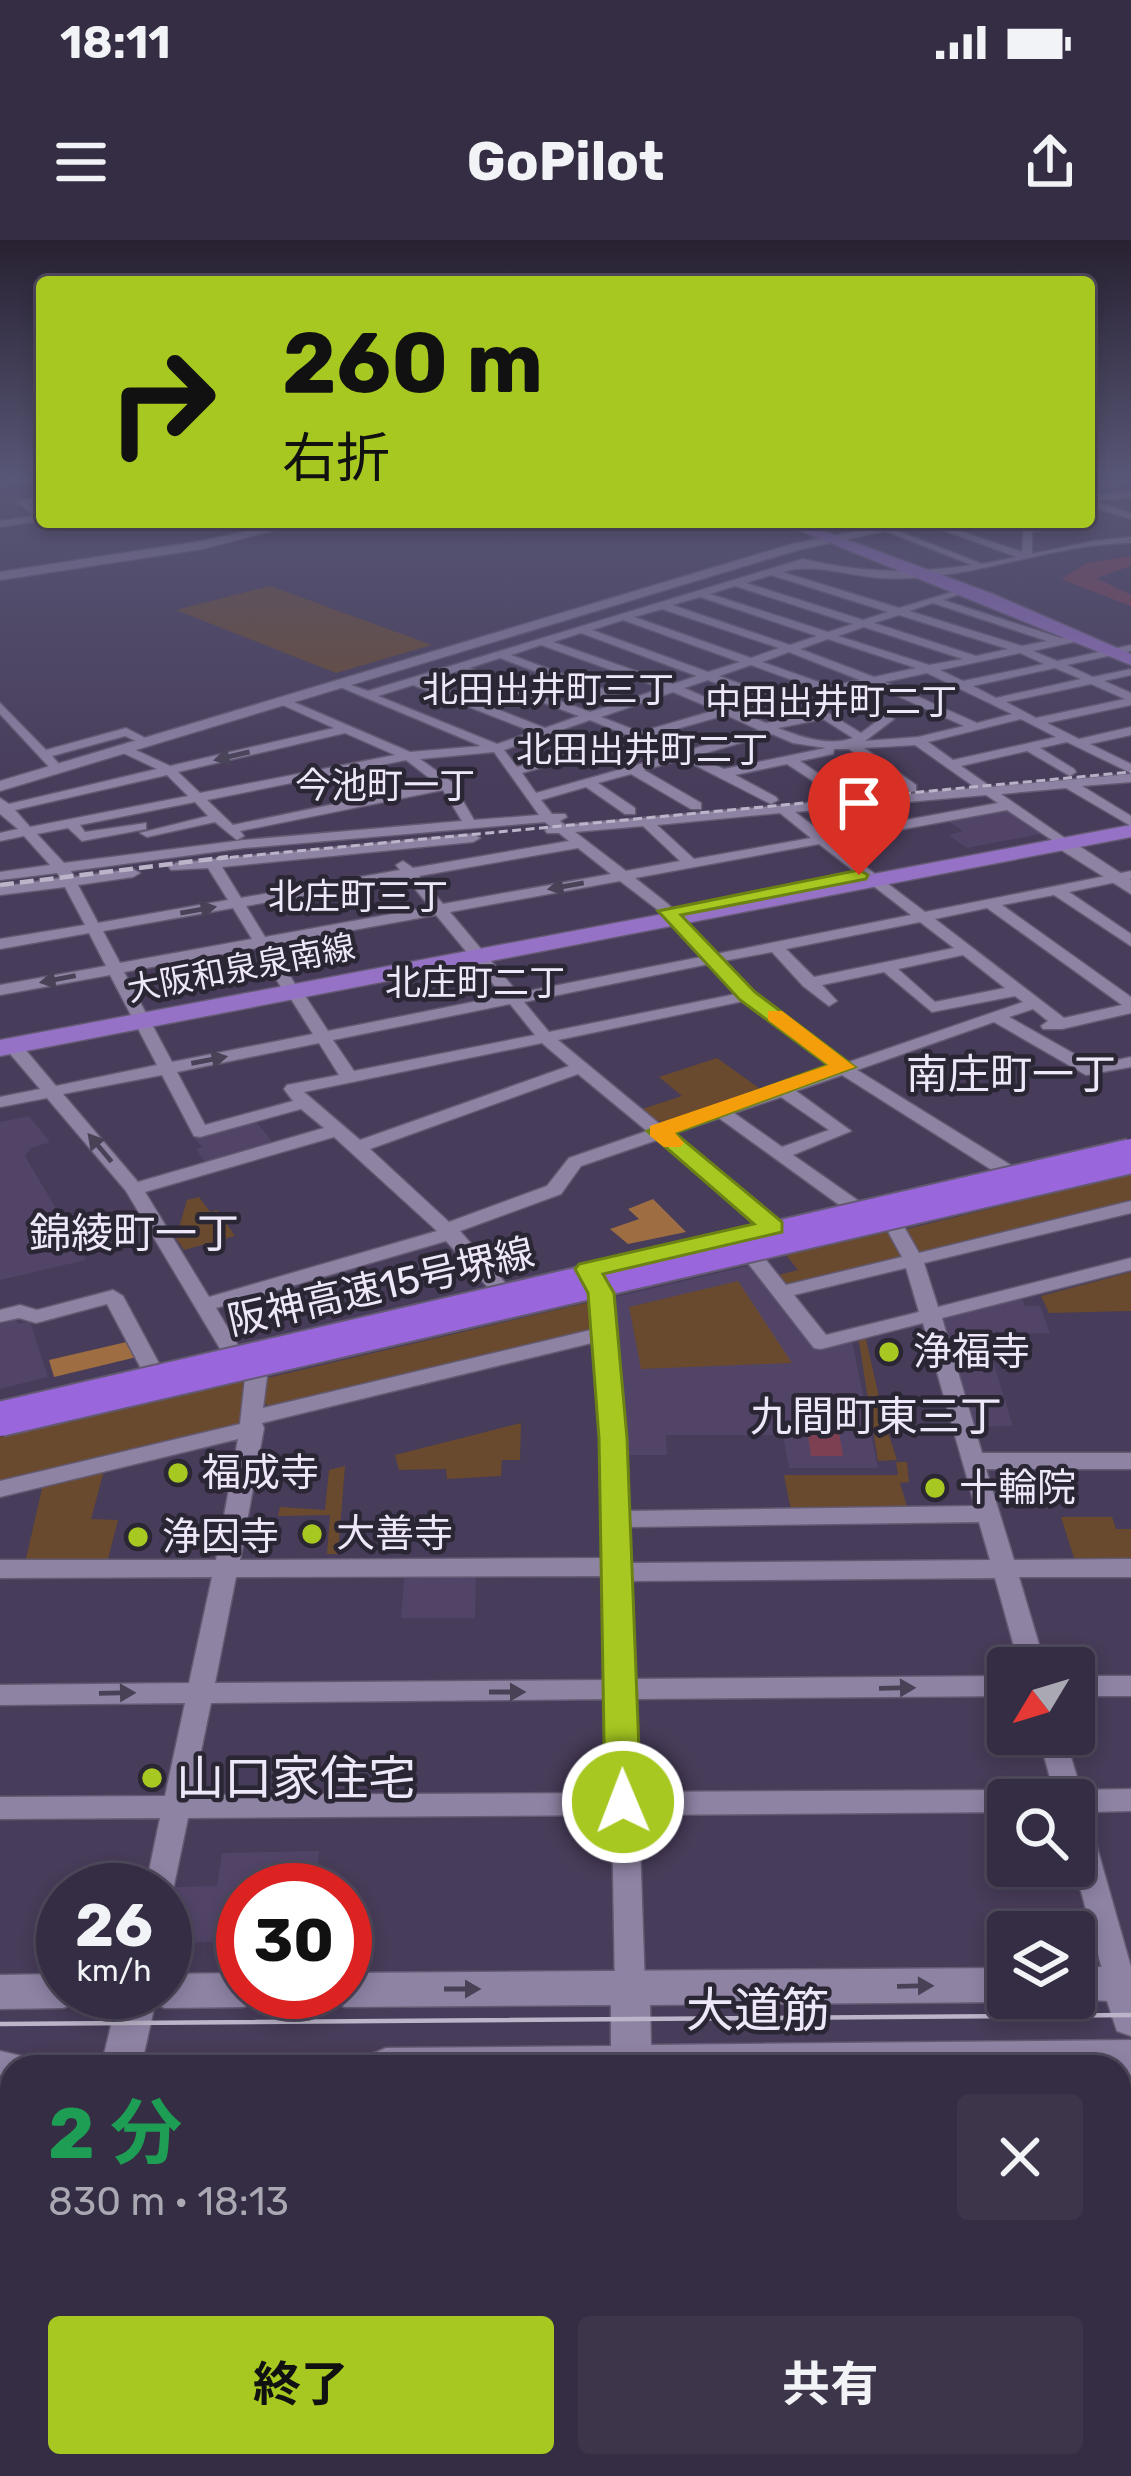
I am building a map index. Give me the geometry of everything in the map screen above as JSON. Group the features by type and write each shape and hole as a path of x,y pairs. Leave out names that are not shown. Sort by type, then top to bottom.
{"highway":[{"name":"阪神高速15号堺線","path":"0,1407 1131,1145"},
{"name":"阪神高速15号堺線","path":"0,1421 1131,1157"}],"main road":[{"path":"947,583 1127,657"},
{"name":"大阪和泉泉南線","path":"4,1039 1131,825"}],"street":[{"path":"0,786 676,583"},
{"path":"368,695 735,583"},
{"path":"737,583 868,621 975,659"},
{"path":"811,583 1022,650 1131,699"},
{"path":"876,583 896,589"},
{"path":"0,837 408,756 497,748 964,589"},
{"path":"700,594 929,669 1129,769"},
{"path":"915,594 1061,642"},
{"path":"633,596 795,647 880,680 976,727"},
{"path":"623,617 832,689 888,719 851,743 725,773"},
{"path":"581,630 714,674 776,701"},
{"path":"513,632 674,688 765,729 851,743 918,741 1131,699"},
{"path":"516,771 726,711 1083,637"},
{"path":"500,655 630,703"},
{"path":"431,657 725,773 778,806 1062,1024"},
{"path":"962,685 1127,657"},
{"path":"995,701 1094,681 1127,657"},
{"path":"414,681 545,732"},
{"path":"339,684 497,748 548,818 671,915 747,996 844,1067 1010,1173"},
{"path":"281,701 408,756 447,784 470,824"},
{"path":"0,707 59,770"},
{"path":"536,797 825,715 851,743 911,788"},
{"path":"676,726 700,737 728,729 747,737"},
{"path":"2,807 76,796 346,730"},
{"path":"951,764 1131,731"},
{"path":"44,754 125,732 146,742"},
{"path":"918,741 1126,880"},
{"path":"1030,747 1131,825"},
{"path":"125,749 170,771 201,796 244,844"},
{"path":"789,759 838,794"},
{"path":"632,769 696,806"},
{"path":"0,891 165,854 244,844 696,806 992,793 1129,769"},
{"path":"0,876 213,864 716,817 838,794 1071,779"},
{"path":"587,782 630,811"},
{"path":"70,822 82,837 226,824 447,784"},
{"path":"401,793 423,828"},
{"path":"76,796 94,818"},
{"path":"0,989 1011,805"},
{"path":"2,807 66,874 200,1132 304,1103"},
{"path":"129,812 165,854"},
{"path":"716,817 730,828"},
{"path":"646,822 691,864"},
{"path":"745,840 759,852"},
{"path":"0,944 577,844"},
{"path":"386,847 546,1038 773,1227"},
{"path":"213,864 350,1079"},
{"path":"0,1102 1126,880"},
{"path":"1058,891 1131,941"},
{"path":"992,904 1131,1006"},
{"path":"776,947 829,1001"},
{"path":"809,982 968,950"},
{"path":"887,967 932,1007 1028,997"},
{"path":"501,1290 451,1230 293,1089 747,996"},
{"path":"207,1304 451,1230 554,1190 574,1162 993,1015 1028,997"},
{"path":"1025,1032 1131,1006"},
{"path":"993,1015 1092,1071 1131,1062"},
{"path":"4,1039 134,1189 232,1352"},
{"path":"359,1147 578,1068"},
{"path":"782,1089 842,1131 782,1153"},
{"path":"722,1112 856,1208"},
{"path":"134,1189 338,1130"},
{"path":"0,1421 259,1361 773,1227 1131,1145"},
{"path":"0,1407 501,1290 747,1249 1131,1157"},
{"path":"782,1292 1131,1207"},
{"path":"888,1215 913,1258 1027,1647"},
{"path":"747,1249 821,1342 1131,1264"},
{"path":"592,1275 606,1333 618,1519 631,2055"},
{"path":"0,1316 20,1311 36,1317 112,1297 152,1371"},
{"path":"0,1489 606,1333"},
{"path":"165,1863 254,1423 259,1361"},
{"path":"973,1461 1131,1461"},
{"path":"618,1519 988,1514"},
{"path":"0,1569 1131,1568"},
{"path":"0,1695 987,1686"},
{"path":"1095,1686 1131,1686"},
{"path":"1095,1800 1131,1800"},
{"path":"0,1808 987,1801"},
{"path":"1095,1884 1128,1995 1095,1988"},
{"name":"大道筋","path":"372,1990 987,1985"},
{"path":"0,1992 36,1991"},
{"path":"124,2055 132,2019"}],"shaded area":[{"path":"1072,583 1107,583 1131,595 1131,606"},
{"path":"270,586 432,645 336,673 176,610"},
{"path":"1009,809 1046,833 967,848 948,835 963,831 945,819"},
{"path":"717,1058 763,1091 665,1124 639,1110 682,1096 659,1077"},
{"path":"29,1116 50,1142 31,1148 25,1156 86,1260 0,1280 0,1122"},
{"path":"254,1119 274,1144 206,1163 196,1149 202,1147 193,1136"},
{"path":"1131,1174 1131,1203 917,1254 903,1230"},
{"path":"199,1197 210,1212 217,1210 235,1236 184,1250 171,1231 179,1228 187,1200"},
{"path":"653,1199 686,1232 628,1244 610,1229 639,1219 628,1209"},
{"path":"892,1231 906,1257 783,1288 774,1276 798,1270 786,1255"},
{"path":"752,1265 815,1350 852,1341 878,1468 789,1468 783,1435 666,1435 667,1455 623,1455 607,1299"},
{"path":"1131,1272 1131,1311 1049,1313 1041,1296"},
{"path":"738,1281 792,1363 641,1369 629,1307"},
{"path":"1021,1296 1025,1306 1040,1306 1050,1333 985,1335 1013,1426 973,1427 939,1317"},
{"path":"594,1301 597,1327 591,1333 272,1409 261,1400 263,1379"},
{"path":"13,1316 19,1324 30,1321 48,1377 0,1389 0,1319"},
{"path":"865,1335 881,1406 903,1411 906,1419 885,1423 897,1460 878,1461 858,1336"},
{"path":"135,1340 141,1356 54,1377 49,1360"},
{"path":"252,1377 246,1424 0,1485 0,1437"},
{"path":"804,1408 835,1409 843,1456 811,1456"},
{"path":"521,1423 520,1460 502,1460 501,1476 447,1479 446,1469 399,1470 395,1455"},
{"path":"896,1462 907,1462 909,1482 900,1483 908,1510 791,1510 784,1475 898,1475"},
{"path":"345,1466 338,1554 327,1554 330,1515 278,1516 280,1507 325,1510 329,1470"},
{"path":"105,1467 91,1519 118,1520 108,1559 26,1559 43,1484"},
{"path":"1061,1517 1112,1517 1116,1529 1131,1529 1131,1561 1075,1561"},
{"path":"405,1571 476,1572 475,1618 401,1618"},
{"path":"319,1851 318,1863 220,1863 222,1853"},
{"path":"216,1886 216,1942 192,1942 192,1887"}],"tram line":[{"path":"0,2024 1131,2015"}],"railway":[{"path":"206,860 1131,772"},
{"path":"206,860 228,857"},
{"path":"0,885 206,860"}],"slow traffic":[{"path":"672,1143 658,1131 844,1067 775,1016"}],"place":[{"name":"浄福寺","path":"889,1352"},
{"name":"福成寺","path":"178,1473"},
{"name":"十輪院","path":"935,1488"},
{"name":"大善寺","path":"312,1534"},
{"name":"浄因寺","path":"138,1537"},
{"name":"山口家住宅","path":"152,1778"}],"district":[{"name":"北田出井町三丁","path":"548,689"},
{"name":"中田出井町二丁","path":"831,701"},
{"name":"北田出井町二丁","path":"642,749"},
{"name":"今池町一丁","path":"385,785"},
{"name":"北庄町三丁","path":"358,896"},
{"name":"北庄町二丁","path":"475,982"},
{"name":"南庄町一丁","path":"1011,1075"},
{"name":"錦綾町一丁","path":"134,1234"},
{"name":"九間町東三丁","path":"876,1417"}],"route":[{"path":"623,1802 613,1438 601,1293 588,1269 773,1227 658,1131 844,1067 747,996 667,911 859,875"}]}
